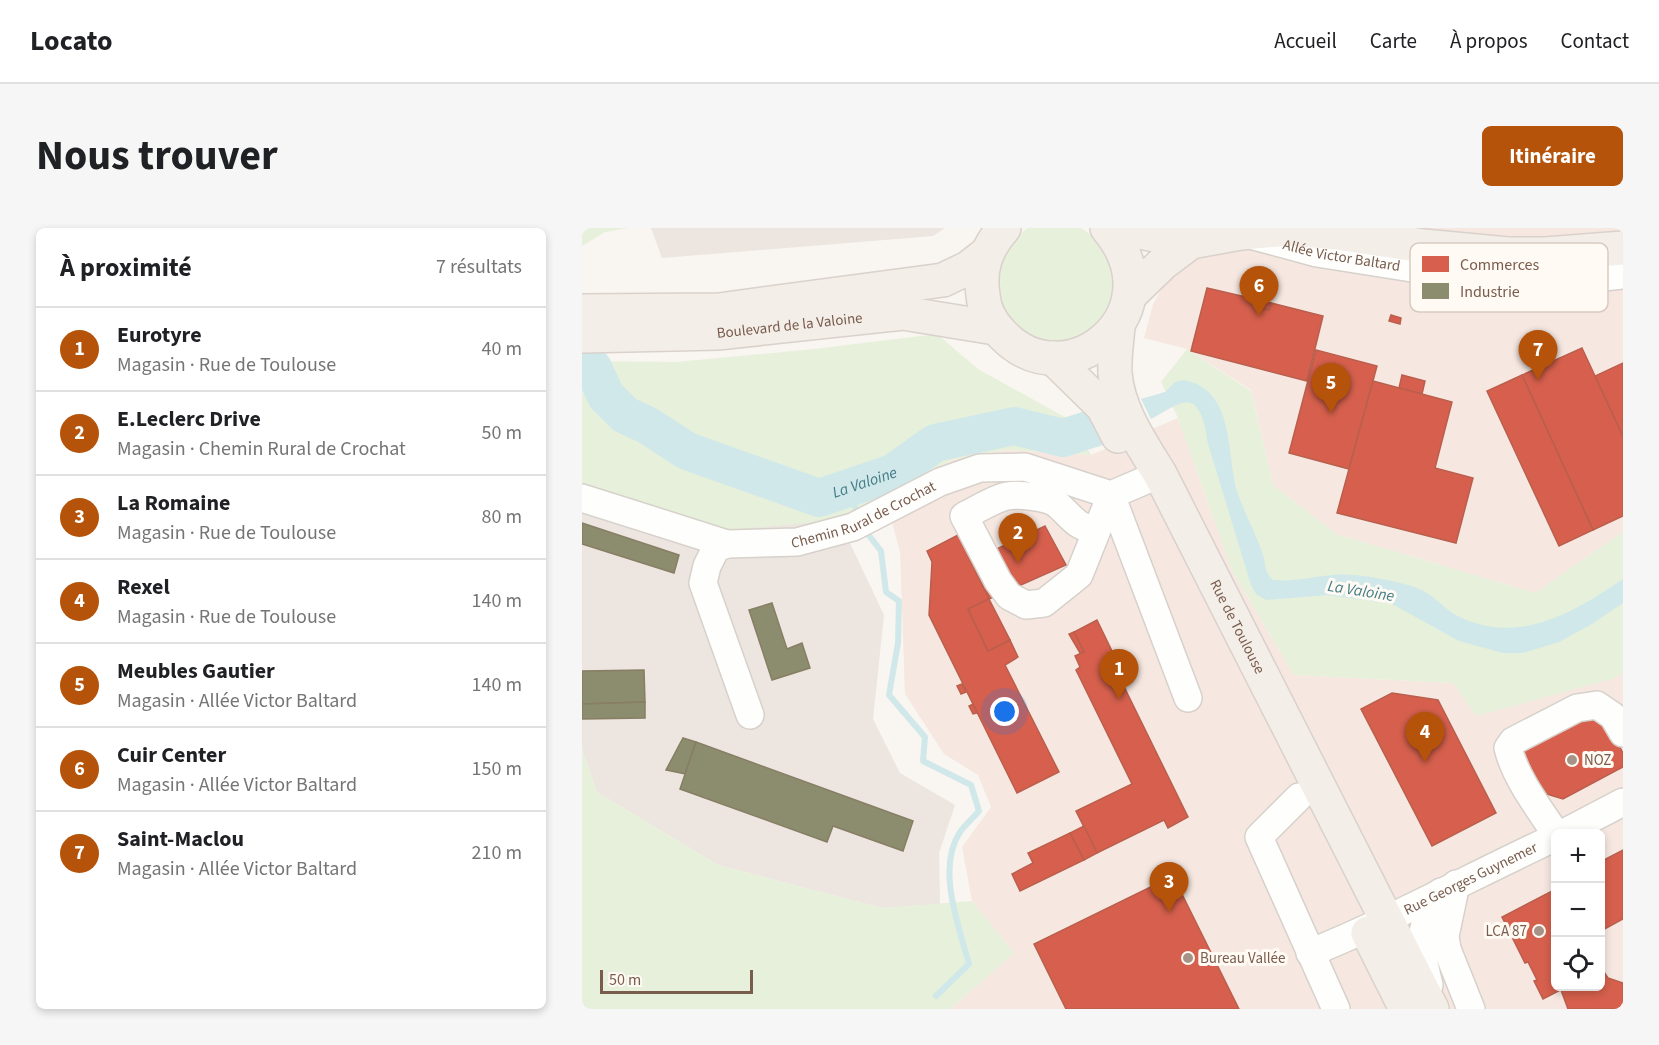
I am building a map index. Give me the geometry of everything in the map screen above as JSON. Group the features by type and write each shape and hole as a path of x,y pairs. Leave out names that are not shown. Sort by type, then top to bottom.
{"main road":[{"name":"Rue de Toulouse","path":"1107,228 1121,244 1130,268 1131,294 1118,326 1114,371 1118,393 1133,429 1137,483 1377,926 1406,1009"},
{"path":"1119,228 1191,242 1241,233 1290,229 1337,233 1410,244"},
{"name":"Rue de Toulouse","path":"995,241 981,279 984,304 995,328 1021,349 1053,358 1078,355 1100,344 1118,326"},
{"name":"Boulevard de la Valoine","path":"582,311 719,310 943,280 968,268 995,241"},
{"path":"1131,294 1163,263 1191,242"},
{"path":"1608,249 1623,248"},
{"name":"Boulevard de la Valoine","path":"582,336 718,333 903,312 995,328"},
{"name":"Rue de Toulouse","path":"1053,358 1103,407 1137,483 1299,797 1377,926 1434,1009"}],"street":[{"name":"Allée Victor Baltard","path":"1241,233 1317,254 1410,268"},
{"name":"Allée Victor Baltard","path":"1608,277 1623,275"},
{"name":"Chemin Rural de Crochat","path":"582,498 727,544 797,542 862,523 940,482 980,468 1025,466 1137,483"},
{"path":"1096,529 1086,529 1075,522 1056,503 1033,498 1008,496 964,516 998,581 1009,596 1026,605 1044,603 1079,575 1096,529 1137,483"},
{"path":"1137,483 1188,698"},
{"path":"727,544 716,548 707,566 703,583 750,715"},
{"path":"1552,829 1522,780 1508,748 1513,741 1577,708 1597,705 1613,716 1623,733"},
{"path":"1299,797 1259,837 1336,1009"},
{"path":"1572,829 1623,802"},
{"name":"Rue Georges Guynemer","path":"1310,952 1377,926 1551,837"},
{"path":"1434,1009 1421,951 1423,923 1448,888"},
{"path":"1448,888 1445,936 1447,949 1471,1009"}],"shaded area":[{"path":"651,228 945,228 933,236 662,258"},
{"path":"1184,228 1623,228 1623,532 1535,593 1336,534 1273,485 1251,390 1187,349 1144,338 1153,304 1172,271"},
{"path":"1178,418 1232,571 1294,675 1453,683 1612,679 1623,673 1623,1009 950,1009 1014,953 972,901 962,847 991,807 978,775 944,754 905,694 900,552 885,496 954,459 1006,450 1091,455"},
{"path":"582,487 839,520 884,615 873,719 900,773 955,805 939,853 940,904 882,908 718,865 597,792 582,749"}],"green space":[{"path":"582,228 628,228 605,232 582,246"},
{"path":"1028,228 1081,228 1103,243 1114,261 1115,301 1092,334 1053,345 1016,331 995,296 1000,256 1012,240"},
{"path":"937,334 978,369 1072,421 1091,455 1006,450 954,459 839,520 729,530 582,487 582,361 676,362"},
{"path":"1187,349 1251,391 1273,485 1336,534 1535,593 1623,532 1623,673 1612,679 1476,716 1453,683 1294,675 1232,571 1178,418 1161,382"},
{"path":"582,749 597,792 718,865 882,908 972,901 1014,953 950,1009 582,1009"}],"water":[{"path":"1183,380 1200,386 1212,396 1220,409 1229,441 1237,491 1263,555 1267,571 1273,580 1341,575 1387,580 1423,591 1462,618 1484,625 1505,628 1547,621 1567,613 1623,579 1623,603 1592,624 1559,642 1523,653 1503,653 1459,641 1392,604 1328,595 1266,600 1256,594 1251,585 1208,444 1202,416 1194,405 1182,403 1151,419 1141,399 1165,392 1175,382"}],"building: Commerces":[{"path":"1207,288 1259,300 1257,307 1269,310 1271,303 1323,316 1307,381 1191,351"},
{"path":"1259,300 1271,303 1269,310 1257,307"},
{"path":"1391,315 1401,318 1400,324 1389,321"},
{"path":"1582,348 1623,436 1623,516 1593,530 1522,375"},
{"path":"1316,350 1377,366 1349,469 1289,453"},
{"path":"1623,363 1623,436 1595,376"},
{"path":"1402,375 1425,381 1422,394 1399,388"},
{"path":"1522,375 1593,530 1559,546 1487,391"},
{"path":"1373,381 1452,402 1435,468 1473,478 1456,543 1337,513"},
{"path":"1045,526 1066,565 989,599 971,561"},
{"path":"958,535 989,599 968,609 988,651 1010,640 1018,657 1005,665 1059,772 1017,793 929,615 932,562 927,551"},
{"path":"989,599 1010,640 988,651 968,609"},
{"path":"1097,620 1112,651 1108,654 1188,817 1168,828 1164,820 1097,853 1076,811 1132,784 1076,670 1080,667 1075,656 1084,652 1074,632"},
{"path":"1074,632 1084,652 1080,653 1069,634"},
{"path":"962,684 966,692 961,694 957,686"},
{"path":"1392,693 1438,700 1496,813 1432,846 1361,709"},
{"path":"973,704 977,713 973,714 969,706"},
{"name":"NOZ","path":"1586,714 1605,719 1623,753 1623,767 1563,799 1537,791 1516,751"},
{"path":"1084,826 1097,853 1084,860 1070,833"},
{"path":"1070,833 1084,860 1020,891 1012,874 1033,863 1028,853"},
{"path":"1623,850 1623,919 1605,929 1605,883 1605,859"},
{"path":"1173,876 1239,1009 1066,1009 1034,944"},
{"path":"1551,892 1551,991 1558,991 1543,999 1528,962 1525,963 1502,917"},
{"path":"1605,974 1608,978 1623,983 1623,1009 1568,1009 1561,991 1605,991"}],"building: Industrie":[{"path":"582,523 679,555 674,573 582,544"},
{"path":"772,603 787,649 802,643 810,668 772,680 749,610"},
{"path":"644,670 645,702 582,704 582,671"},
{"path":"645,702 645,718 582,719 582,704"},
{"path":"683,738 696,742 685,774 666,770"},
{"path":"696,742 913,821 903,851 833,826 827,842 680,789"}],"waterway":[{"name":"La Valoine","path":"593,368 606,396 625,415 647,425 687,451 819,498 893,473 935,443 1014,426 1063,438 1094,428"},
{"path":"848,488 859,517"},
{"path":"864,529 881,551 886,592 899,601 898,643 889,695 925,737 923,761 971,785 979,811 960,832 953,846 950,863 955,915 969,964 936,996"}],"place":[{"name":"Cuir Center","path":"1259,316"},
{"name":"Saint-Maclou","path":"1538,380"},
{"name":"Meubles Gautier","path":"1331,413"},
{"name":"E.Leclerc Drive","path":"1018,563"},
{"name":"Eurotyre","path":"1119,699"},
{"name":"NOZ","path":"1572,760"},
{"name":"Rexel","path":"1425,762"},
{"name":"La Romaine","path":"1169,912"},
{"name":"LCA 87","path":"1539,931"},
{"name":"Bureau Vallée","path":"1188,958"}]}
